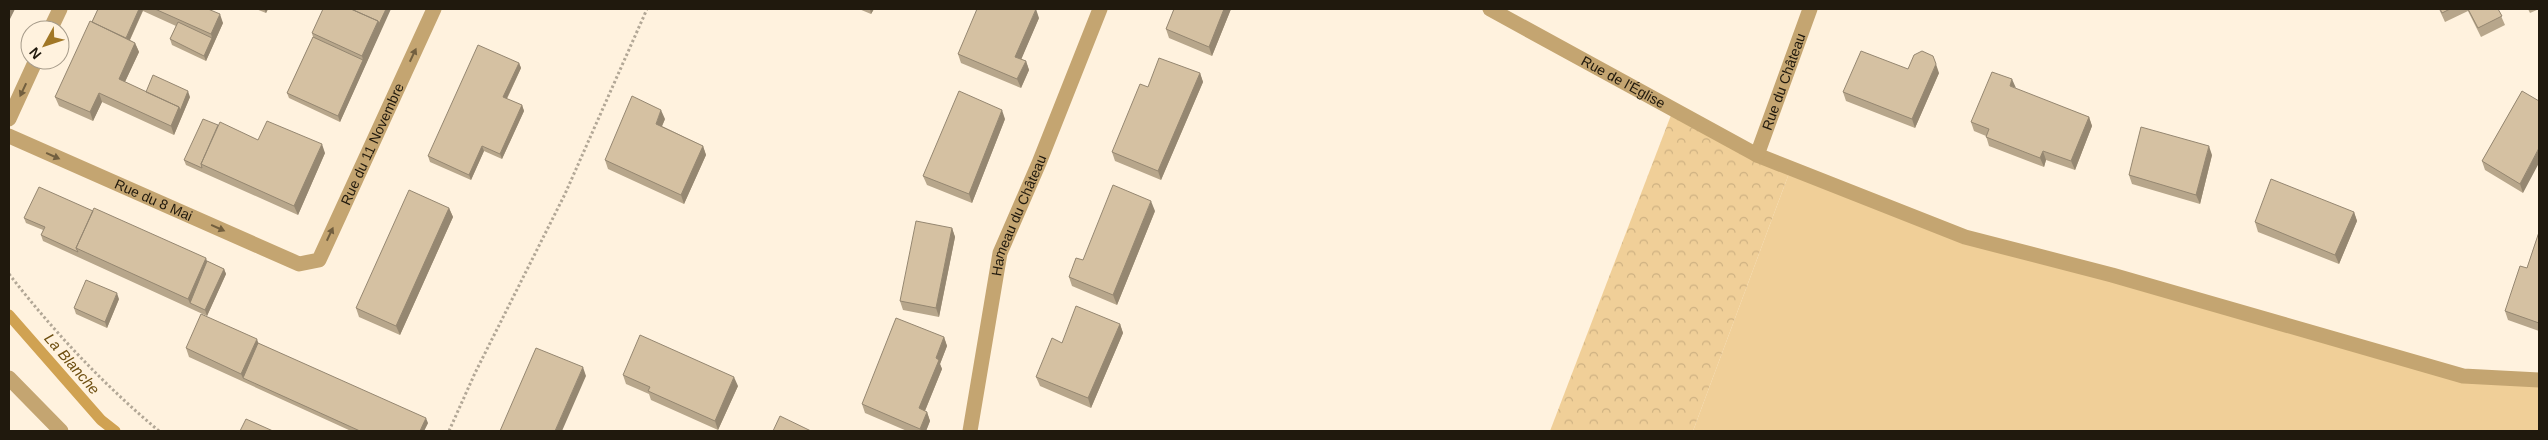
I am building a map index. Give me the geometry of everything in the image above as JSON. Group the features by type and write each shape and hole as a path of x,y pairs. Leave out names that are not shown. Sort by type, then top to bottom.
{"street":[{"name":"Rue du 11 Novembre","path":"298,264 319,260 434,9"},
{"name":"Hameau du Château","path":"970,431 1000,253 1100,9"},
{"name":"Rue de l'Église","path":"1490,9 1757,155 1965,237 2112,275 2463,376 2539,380"},
{"name":"Rue du Château","path":"1757,155 1810,9"},
{"path":"9,119 31,70"},
{"name":"Rue du 8 Mai","path":"9,136 298,264"},
{"path":"9,378 61,431"}],"path":[{"path":"449,431 475,373 565,194 647,9"},
{"path":"9,274 40,314 85,364 159,431"}],"green space":[{"path":"1673,110 1791,168 1693,431 1550,431"},
{"path":"1791,168 1965,237 2463,376 2539,380 2539,431 1693,431"}],"building":[{"path":"98,9 139,9 126,38 92,22"},
{"path":"155,9 208,9 220,14 211,34"},
{"path":"323,9 351,9 378,21 362,56 312,33"},
{"path":"351,9 386,9 379,24 378,21"},
{"path":"977,9 1036,9 1015,57 1026,61 1017,79 958,54"},
{"path":"1174,9 1224,9 1209,47 1166,29"},
{"path":"2440,9 2450,9 2442,13"},
{"path":"2468,9 2498,9 2502,16 2478,28"},
{"path":"90,21 135,43 119,79 179,107 171,126 99,93 90,112 55,97 67,70 70,70 70,64"},
{"path":"178,22 212,38 204,56 170,39"},
{"path":"313,37 363,60 338,116 287,93"},
{"path":"478,45 519,63 503,97 522,105 500,154 482,146 469,175 428,156"},
{"path":"1861,51 1908,69 1914,55 1922,51 1933,56 1936,64 1912,119 1843,92"},
{"path":"1159,58 1200,73 1158,171 1112,152 1140,84 1148,87"},
{"path":"1992,72 2012,79 2010,86 2089,117 2071,161 2043,151 2040,158 1986,137 1989,129 1971,122"},
{"path":"153,75 188,91 180,111 179,107 146,92"},
{"path":"959,91 1002,110 969,194 923,176"},
{"path":"2522,91 2539,101 2539,148 2520,184 2482,161"},
{"path":"632,96 661,110 656,124 703,146 681,195 605,160"},
{"path":"203,119 218,125 201,164 202,168 184,160"},
{"path":"267,121 322,144 294,206 201,164 220,122 258,140"},
{"path":"2141,127 2209,146 2196,195 2129,175"},
{"path":"2271,179 2354,212 2335,255 2255,222"},
{"path":"1113,185 1151,201 1113,295 1069,277 1076,258 1083,260"},
{"path":"39,187 93,211 76,248 78,252 41,235 45,227 24,218"},
{"path":"409,190 449,208 396,326 356,308"},
{"path":"94,208 206,258 188,299 76,248"},
{"path":"916,221 952,228 936,308 900,301"},
{"path":"2539,232 2539,323 2505,311 2520,266 2527,268"},
{"path":"207,261 224,269 205,310 190,303"},
{"path":"86,280 117,293 105,322 74,308"},
{"path":"1076,306 1120,324 1088,398 1036,377 1052,338 1062,343"},
{"path":"201,314 257,339 241,374 186,348"},
{"path":"896,318 944,337 936,358 939,360 919,408 927,412 920,429 862,404"},
{"path":"640,335 734,377 715,421 648,391 650,387 623,375"},
{"path":"258,343 426,418 420,431 360,431 243,378"},
{"path":"536,348 583,367 555,431 500,431"},
{"path":"780,416 811,431 773,431"},
{"path":"246,419 273,431 240,431"}],"waterway":[{"name":"La Blanche","path":"9,315 101,420 115,431"}]}
